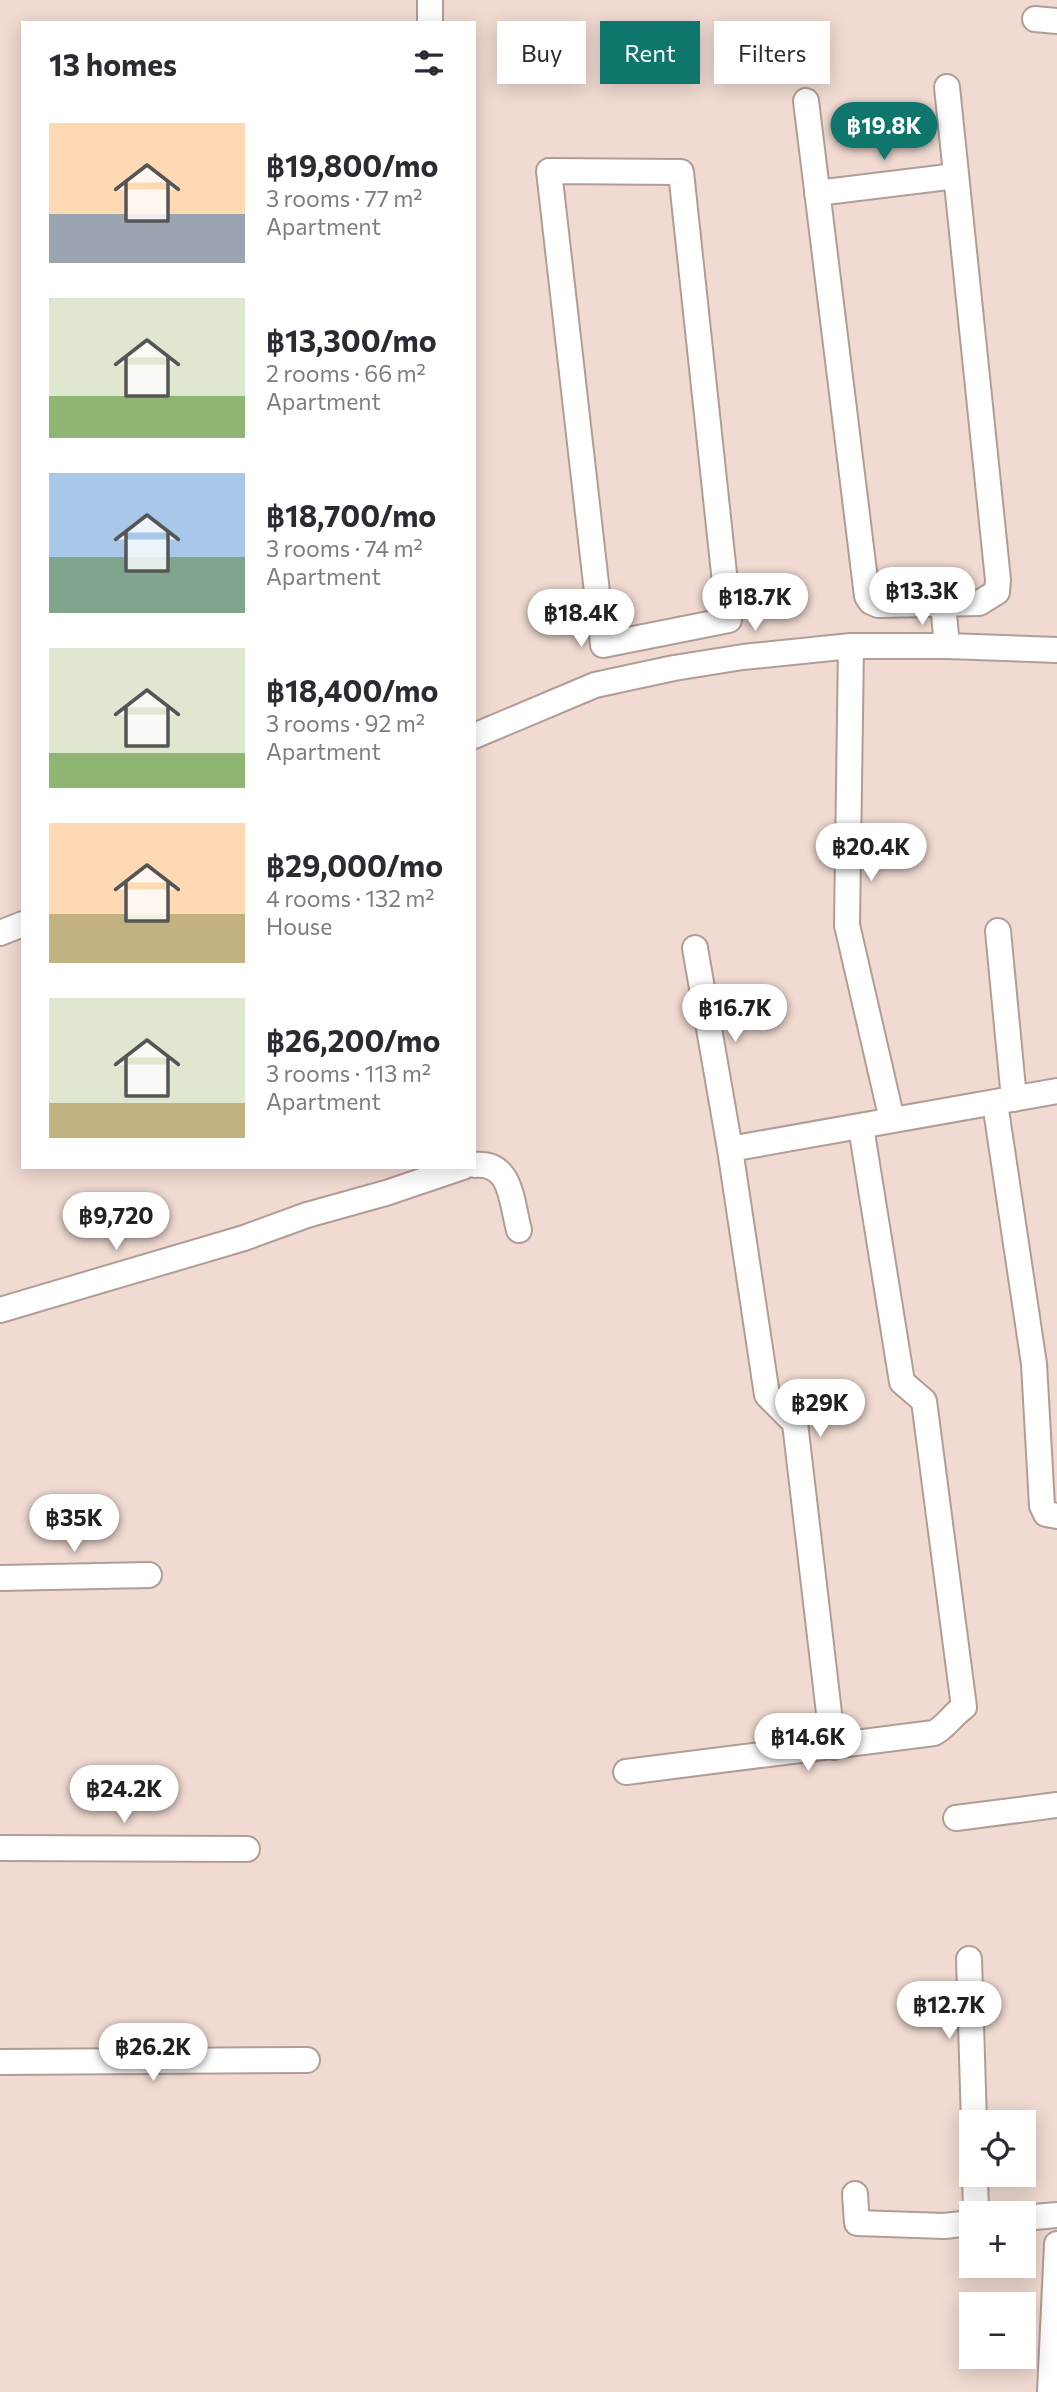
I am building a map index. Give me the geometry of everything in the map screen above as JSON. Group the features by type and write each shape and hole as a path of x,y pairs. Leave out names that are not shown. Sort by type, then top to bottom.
{"street":[{"path":"430,0 430,21"},
{"path":"806,101 867,596 871,602 878,605 979,603 997,592 998,580 947,87"},
{"path":"549,171 681,172 729,620 667,632 603,645 549,171"},
{"path":"817,193 956,176"},
{"path":"943,604 947,646"},
{"path":"667,632 674,668"},
{"path":"851,646 847,925 892,1120"},
{"path":"476,735 595,685 743,657 851,646 1057,650"},
{"path":"0,933 21,925"},
{"path":"998,931 1004,1101 1034,1364 1042,1506 1046,1514 1057,1516"},
{"path":"695,948 730,1149 767,1395 795,1423 833,1747"},
{"path":"730,1149 1057,1091"},
{"path":"626,1772 934,1733 942,1729 954,1714 964,1707 924,1401 902,1382 861,1127"},
{"path":"476,1165 494,1166 503,1173 519,1230"},
{"path":"0,1310 244,1238 307,1214 386,1193 457,1169"},
{"path":"0,1578 149,1575"},
{"path":"956,1818 1057,1805"},
{"path":"0,1848 247,1849"},
{"path":"969,1959 974,2110"},
{"path":"0,2062 306,2060"},
{"path":"855,2194 857,2222 959,2224"},
{"path":"1036,2217 1057,2215"},
{"path":"1050,2392 1057,2244"}]}
